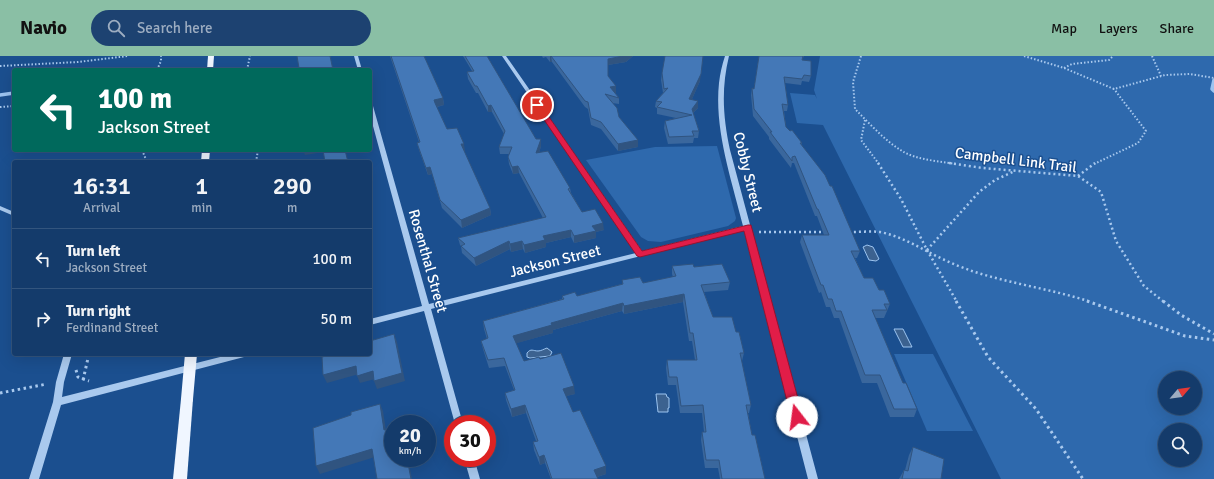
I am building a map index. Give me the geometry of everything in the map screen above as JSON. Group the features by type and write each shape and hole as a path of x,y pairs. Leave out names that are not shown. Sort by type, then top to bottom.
{"main road":[{"path":"210,68 211,56"},
{"path":"180,479 190,356"}],"street":[{"path":"356,56 359,68"},
{"path":"504,56 640,254"},
{"name":"Cobby Street","path":"727,56 720,82 721,118 730,164 813,479"},
{"name":"Rosenthal Street","path":"372,113 457,415"},
{"path":"0,208 12,213"},
{"name":"Jackson Street","path":"372,322 640,254 748,230"},
{"path":"34,479 57,402 60,382 67,356"},
{"path":"57,402 236,356"},
{"path":"472,467 475,479"}],"path":[{"path":"0,66 78,62 128,56"},
{"path":"158,68 161,61 161,56"},
{"path":"247,68 250,56"},
{"name":"Campbell Link Trail","path":"861,56 853,82 855,109 878,132 902,151 923,159 1015,171 1078,176 1101,192 1116,241 1144,286 1181,315 1214,334"},
{"path":"1024,56 1043,63 1064,68 1114,89 1146,131 1138,143 1095,163 1078,176"},
{"path":"1064,68 1072,64 1109,60 1112,56"},
{"path":"1152,56 1161,76"},
{"path":"1114,89 1161,76 1190,74 1214,78"},
{"path":"0,108 12,106"},
{"path":"866,120 861,140 879,164 901,199 927,250 988,357 1036,409 1083,479"},
{"path":"927,250 978,192 995,180 1015,171"},
{"path":"748,230 832,232"},
{"path":"847,232 878,232 895,236 927,250 946,261 973,271 1014,283 1060,292 1121,312 1185,336 1214,340"},
{"path":"81,379 88,356"},
{"path":"0,393 45,385"}],"shaded area":[{"path":"820,56 1214,56 1214,479 1001,479 823,125 797,123 790,93 815,95 817,99 814,90"},
{"path":"717,146 736,218 735,221 728,226 661,242 648,241 641,237 586,160 655,147"},
{"path":"867,245 873,247 879,259 876,261 869,260 863,247"},
{"path":"894,329 903,329 912,347 903,347"},
{"path":"547,348 552,352 550,356 527,357 527,353 532,350 539,351"},
{"path":"894,354 933,354 973,431 927,431"},
{"path":"656,394 666,394 669,398 668,412 658,412"}],"building":[{"path":"297,56 330,56 333,68 299,68"},
{"path":"391,56 424,56 443,98 434,100 435,103 447,129 457,128 464,144 461,144 490,208 461,220 440,200 430,167 426,168 417,143 420,142"},
{"path":"465,56 487,56 536,139 541,139 536,153 548,151 570,188 568,189 582,212 595,209 603,223 592,226 596,231 574,236 571,230 543,236 545,240 524,245 522,241 510,244 509,241 474,258 461,246 465,244 458,238 546,217 518,166 512,167 508,157 512,147 499,147 505,131 491,105 488,106 467,72 474,71"},
{"path":"551,56 623,56 608,59 608,76 616,86 610,87 619,98 605,94 617,108 619,117 638,140 618,144 601,122 591,118 588,102 585,101"},
{"path":"665,56 703,56 701,74 689,99 698,101 692,109 699,131 692,131 694,136 669,137 665,121 692,115 657,107 662,102 656,101 668,88 664,89 662,73"},
{"path":"759,56 803,56 802,60 811,61 811,76 804,75 802,79 784,77 788,105 782,104 786,127 790,131 792,130 802,143 800,143 825,175 830,186 832,186 860,251 851,251 864,278 873,278 879,290 884,290 890,304 884,304 887,310 872,310 903,383 906,383 917,409 894,409 880,375 865,375 841,311 836,311 832,299 828,299 823,285 821,285 802,235 829,235 795,156 792,157 792,161 754,109 752,88 754,89"},
{"path":"323,152 346,152 348,160 325,160"},
{"path":"693,264 694,267 722,264 730,282 701,285 713,317 732,317 736,332 739,332 744,353 740,353 751,405 746,405 752,435 755,435 765,479 722,479 719,460 706,460 702,432 706,432 703,405 681,406 677,377 669,377 667,360 697,360 693,333 690,333 684,294 624,306 623,303 551,323 552,325 513,336 524,361 539,357 540,359 561,353 574,386 563,389 573,412 580,410 606,466 594,470 598,479 552,479 544,455 539,457 533,442 538,441 525,405 511,409 505,393 515,390 504,358 488,360 481,341 488,338 483,321 564,299 562,296 575,292 577,296 623,284 622,280 640,277 643,283 676,276 672,266"},
{"path":"394,334 402,373 374,381 373,371 357,376 356,366 323,375 322,357 372,356 372,340"},
{"path":"380,404 384,430 384,467 409,467 411,479 377,479 372,449 316,466 313,428 351,415 351,412"},
{"path":"913,447 944,459 941,479 902,479 904,470 908,471"}],"waterway":[{"path":"1214,80 1212,89 1214,91"},
{"path":"0,95 12,93"}],"route":[{"path":"537,105 640,254 748,227 797,417"}]}
